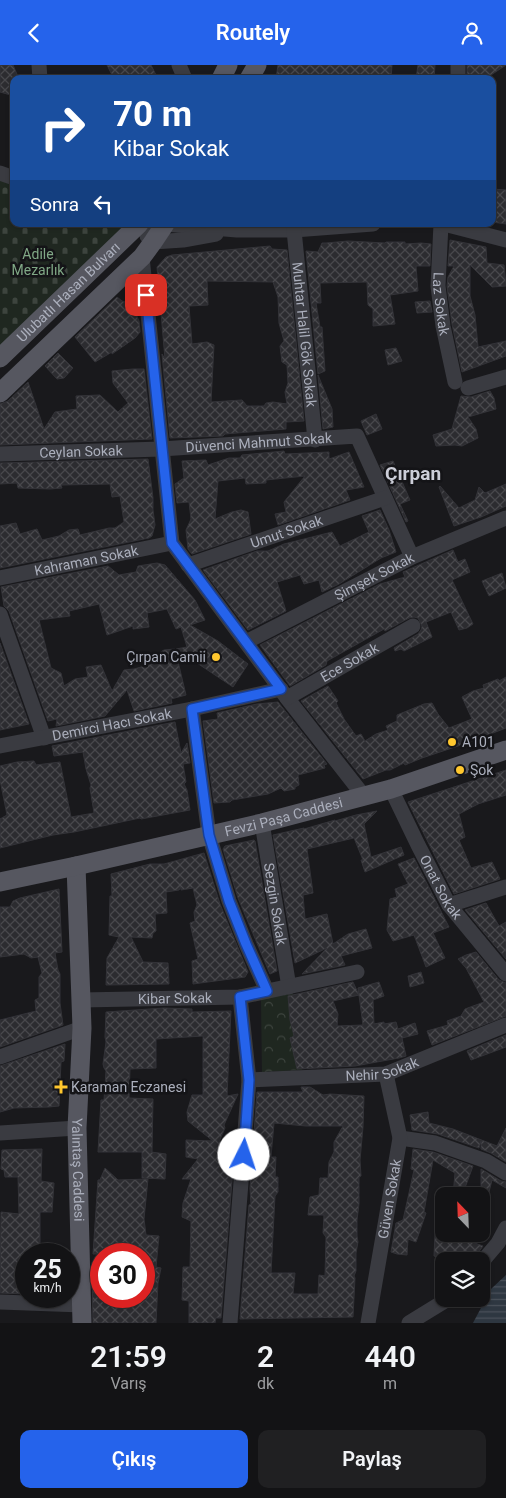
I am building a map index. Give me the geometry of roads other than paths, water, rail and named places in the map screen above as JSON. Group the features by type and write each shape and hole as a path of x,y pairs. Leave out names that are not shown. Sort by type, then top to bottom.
{"main road":[{"name":"Ulubatlı Hasan Bulvarı","path":"0,358 133,227"},
{"name":"Ulubatlı Hasan Bulvarı","path":"0,393 142,257 154,242 162,227"},
{"name":"Fevzi Paşa Caddesi","path":"0,882 262,823 391,789 506,749"},
{"name":"Yalıntaş Caddesi","path":"76,866 82,1028 76,1128 82,1314"}],"street":[{"path":"139,227 154,242 183,240 237,230"},
{"path":"200,227 237,230 294,230 334,227"},
{"name":"Laz Sokak","path":"442,227 438,286 443,327 462,385 506,377"},
{"path":"454,227 506,240"},
{"name":"Muhtar Halil Gök Sokak","path":"294,230 315,440"},
{"path":"142,257 172,543 284,694 363,795"},
{"name":"Düvenci Mahmut Sokak","path":"161,449 357,436 385,498"},
{"name":"Ceylan Sokak","path":"0,454 161,449"},
{"path":"385,498 412,557"},
{"name":"Umut Sokak","path":"188,565 385,498"},
{"name":"Şimşek Sokak","path":"246,642 412,557 506,518"},
{"name":"Kahraman Sokak","path":"0,578 172,543"},
{"path":"0,615 44,738"},
{"name":"Ece Sokak","path":"284,694 413,626"},
{"name":"Demirci Hacı Sokak","path":"0,746 192,709 284,694"},
{"path":"192,709 209,835 229,901 267,991"},
{"name":"Onat Sokak","path":"391,789 449,905 506,974"},
{"name":"Sezgin Sokak","path":"262,823 289,987"},
{"path":"449,905 506,887"},
{"name":"Kibar Sokak","path":"81,1000 240,997 357,972"},
{"path":"230,1323 249,1080 240,997"},
{"name":"Nehir Sokak","path":"249,1080 386,1074 506,1025"},
{"path":"0,1057 82,1028"},
{"name":"Güven Sokak","path":"368,1323 400,1138 386,1074"},
{"path":"0,1133 76,1128"},
{"path":"400,1138 434,1143 486,1161 506,1173"},
{"path":"490,1252 506,1229"},
{"path":"0,1302 82,1314"},
{"path":"409,1323 435,1307"}],"place":[{"name":"Çırpan Camii","path":"216,657"},
{"name":"A101","path":"452,742"},
{"name":"Şok","path":"460,770"},
{"name":"Karaman Eczanesi","path":"61,1087"}],"district":[{"name":"Çırpan","path":"413,473"}],"park label":[{"name":"Adile Mezarlık","path":"38,262"}]}
